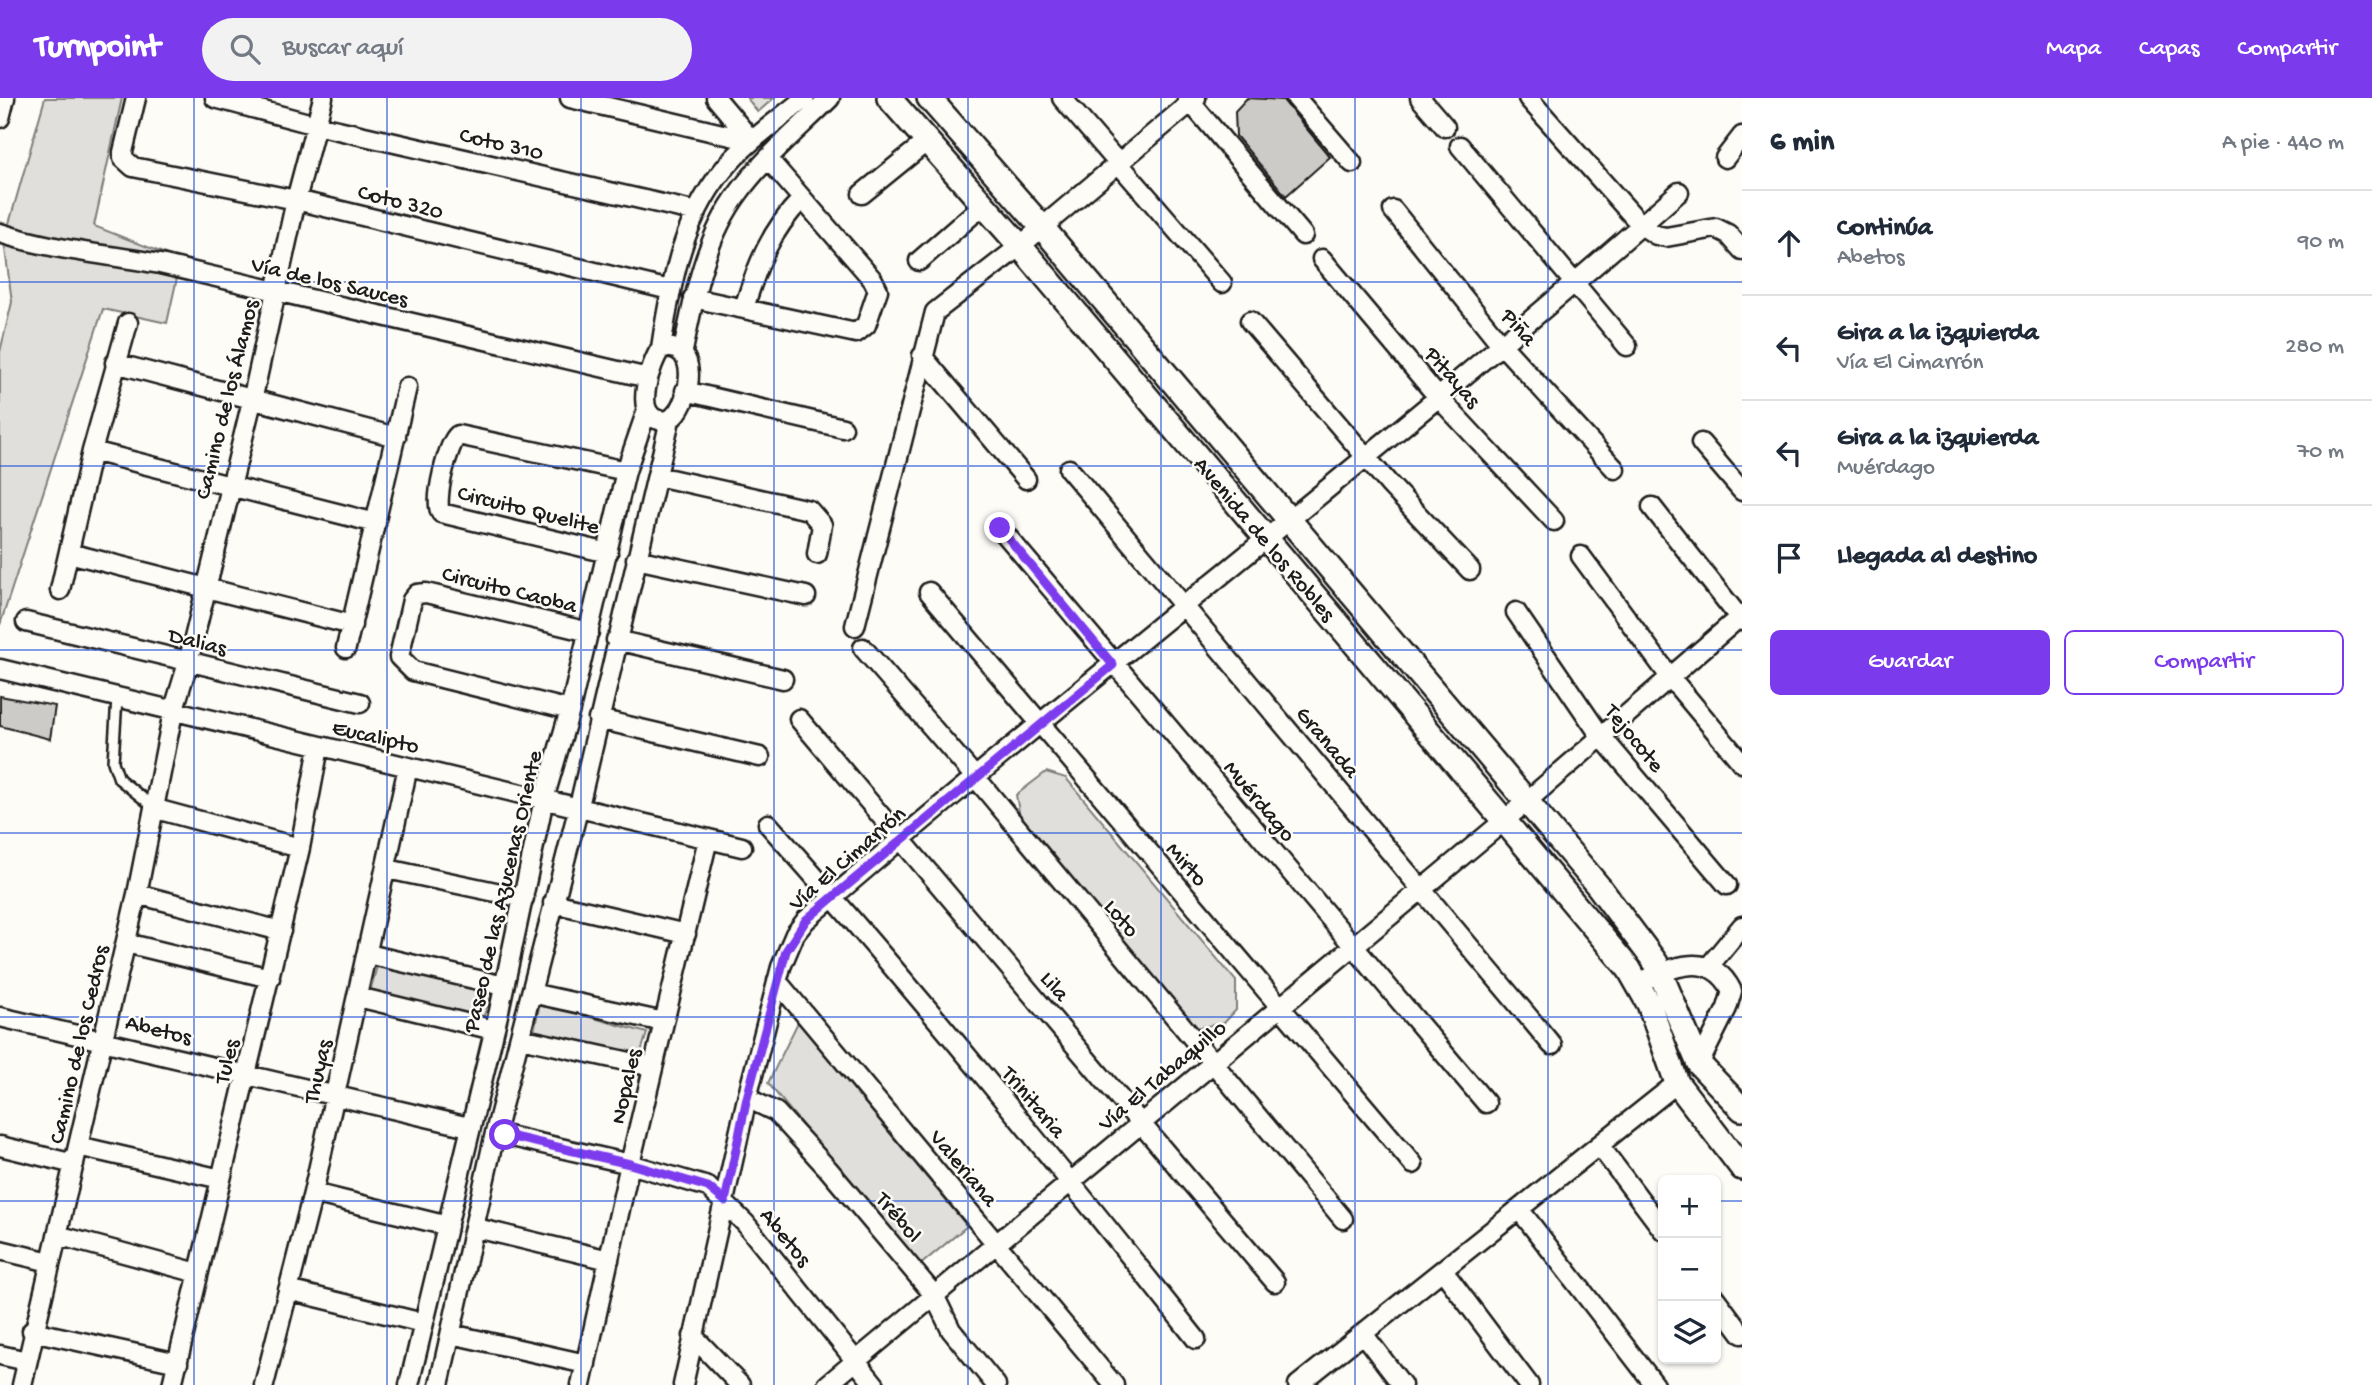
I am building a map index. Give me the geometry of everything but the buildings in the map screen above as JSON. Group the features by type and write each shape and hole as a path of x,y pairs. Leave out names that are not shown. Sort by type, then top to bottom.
{"street":[{"path":"0,118 5,98"},
{"name":"Coto 320","path":"136,98 123,158 133,167 296,200 670,290"},
{"name":"Coto 310","path":"215,98 317,125 697,212"},
{"name":"Camino de los Álamos","path":"173,712 188,663 252,401 296,200 323,98"},
{"path":"570,98 752,141"},
{"path":"716,98 752,141"},
{"path":"648,378 661,348 670,290 683,244 697,212 718,176 752,141 805,98"},
{"path":"682,351 693,298 710,246 738,193 768,159 830,98"},
{"name":"Avenida de los Robles","path":"889,98 1020,246 1505,820 1638,983 1658,1026 1677,1083 1742,1168"},
{"name":"Avenida de los Robles","path":"929,98 1042,227 1607,897 1661,972 1699,1064"},
{"path":"1062,98 1222,283"},
{"path":"1296,98 1352,163"},
{"path":"1420,98 1445,127"},
{"path":"1528,98 1641,225 1656,235 1666,237 1716,228 1728,234 1742,250"},
{"path":"855,626 854,601 934,312 1020,246 1192,100 1303,235"},
{"path":"1725,158 1742,136"},
{"path":"862,194 926,142"},
{"path":"1460,146 1627,346"},
{"path":"693,298 856,333 866,325 877,290 873,280 768,159"},
{"path":"718,176 738,193"},
{"name":"Vía El Cimarrón","path":"683,1385 747,1098 777,981 795,934 833,897 1183,605 1368,457 1679,192"},
{"path":"744,308 768,240 783,218 802,199"},
{"path":"919,261 982,206"},
{"name":"Piña","path":"1393,210 1500,344 1615,469"},
{"name":"Vía de los Sauces","path":"0,233 43,247 84,250 160,264 648,378"},
{"name":"Pitayas","path":"1322,258 1438,397 1554,521"},
{"path":"1250,321 1389,484 1471,570"},
{"path":"60,590 92,452 128,323"},
{"path":"439,1385 495,1133 579,806 670,420 679,411 685,391 689,361 682,351 661,348"},
{"path":"922,356 1026,480"},
{"path":"116,363 396,437"},
{"name":"Paseo de las Azucenas Oriente","path":"409,1385 505,986 544,799 570,710 626,471 647,410 648,378"},
{"path":"346,648 407,387"},
{"path":"685,391 843,428"},
{"path":"647,410 653,418 670,420"},
{"name":"Circuito Quelite","path":"608,553 441,513 437,503 451,444 458,435 626,471"},
{"path":"1701,443 1742,491"},
{"path":"92,452 376,523"},
{"name":"Granada","path":"1069,469 1552,1045"},
{"path":"657,476 809,510 822,525 817,554"},
{"path":"1652,507 1741,618"},
{"name":"Muérdago","path":"1000,528 1113,665 1486,1103"},
{"path":"69,553 352,625"},
{"path":"1581,556 1670,677 1742,762"},
{"path":"636,559 806,596"},
{"name":"Mirto","path":"929,592 1039,726 1413,1164"},
{"name":"Circuito Caoba","path":"570,710 413,671 399,657 412,600 417,594 426,593 589,632"},
{"name":"Tejocote","path":"1516,612 1600,735 1727,885"},
{"name":"Vía El Tabaquillo","path":"827,1385 1505,820 1600,735 1741,618"},
{"name":"Dalias","path":"26,622 360,703"},
{"path":"616,640 783,679"},
{"name":"Loto","path":"863,648 976,778 1343,1219"},
{"name":"Eucalipto","path":"0,669 742,847"},
{"name":"Camino de los Cedros","path":"22,1385 32,1331 57,1236 137,894 156,809 173,712"},
{"path":"598,719 760,757"},
{"name":"Lila","path":"799,719 1275,1282"},
{"name":"Tules","path":"172,1385 281,931 319,747"},
{"name":"Thuyas","path":"265,1385 313,1193 408,766"},
{"path":"156,809 300,848"},
{"name":"Trinitaria","path":"768,824 833,897 1070,1182 1196,1339"},
{"name":"Nopales","path":"581,1385 630,1164 708,839"},
{"path":"387,869 524,898"},
{"path":"137,894 281,931"},
{"path":"553,903 686,934"},
{"path":"1638,983 1661,972 1710,965 1742,926"},
{"path":"126,943 270,978"},
{"path":"368,954 505,986"},
{"path":"1710,965 1724,976 1737,992 1699,1064 1742,1109"},
{"name":"Valeriana","path":"777,981 998,1242 1114,1385"},
{"path":"531,993 664,1022"},
{"path":"358,997 494,1030"},
{"name":"Abetos","path":"0,1017 102,1038 335,1097 469,1127"},
{"path":"520,1038 653,1067"},
{"path":"1304,1383 1677,1083"},
{"name":"Trébol","path":"747,1098 776,1112 789,1124 934,1295 951,1331 996,1385"},
{"name":"Abetos","path":"495,1133 630,1164 708,1187 725,1201 875,1385"},
{"path":"1599,1145 1658,1223"},
{"path":"0,1146 74,1164"},
{"path":"78,1146 221,1179"},
{"path":"313,1193 448,1226"},
{"path":"1519,1209 1655,1385"},
{"path":"476,1228 609,1260"},
{"path":"57,1236 198,1273"},
{"path":"0,1251 50,1262"},
{"path":"1444,1272 1530,1385"},
{"path":"288,1290 424,1323"},
{"path":"1717,1301 1742,1334"},
{"path":"32,1331 178,1363"},
{"path":"451,1334 586,1364"},
{"path":"1364,1335 1402,1385"},
{"path":"693,1336 740,1385"},
{"path":"0,1355 27,1361"}],"lane":[{"path":"117,698 113,762 119,779 156,809"}],"shaded area":[{"path":"45,98 122,98 94,226 181,260 167,323 103,309 0,625 0,352 12,302 4,241"},
{"path":"747,98 774,98 758,112"},
{"path":"1046,772 1066,778 1236,981 1236,1010 1224,1023 1195,1028 1021,823 1016,795"},
{"path":"377,966 492,994 482,1021 370,992"},
{"path":"540,1003 647,1033 640,1055 534,1031"},
{"path":"798,1022 967,1226 920,1265 768,1083"}],"route":[{"path":"505,1135 630,1164 708,1187 725,1201 747,1098 777,981 786,951 795,934 806,920 833,897 1113,665 1000,528"}]}
